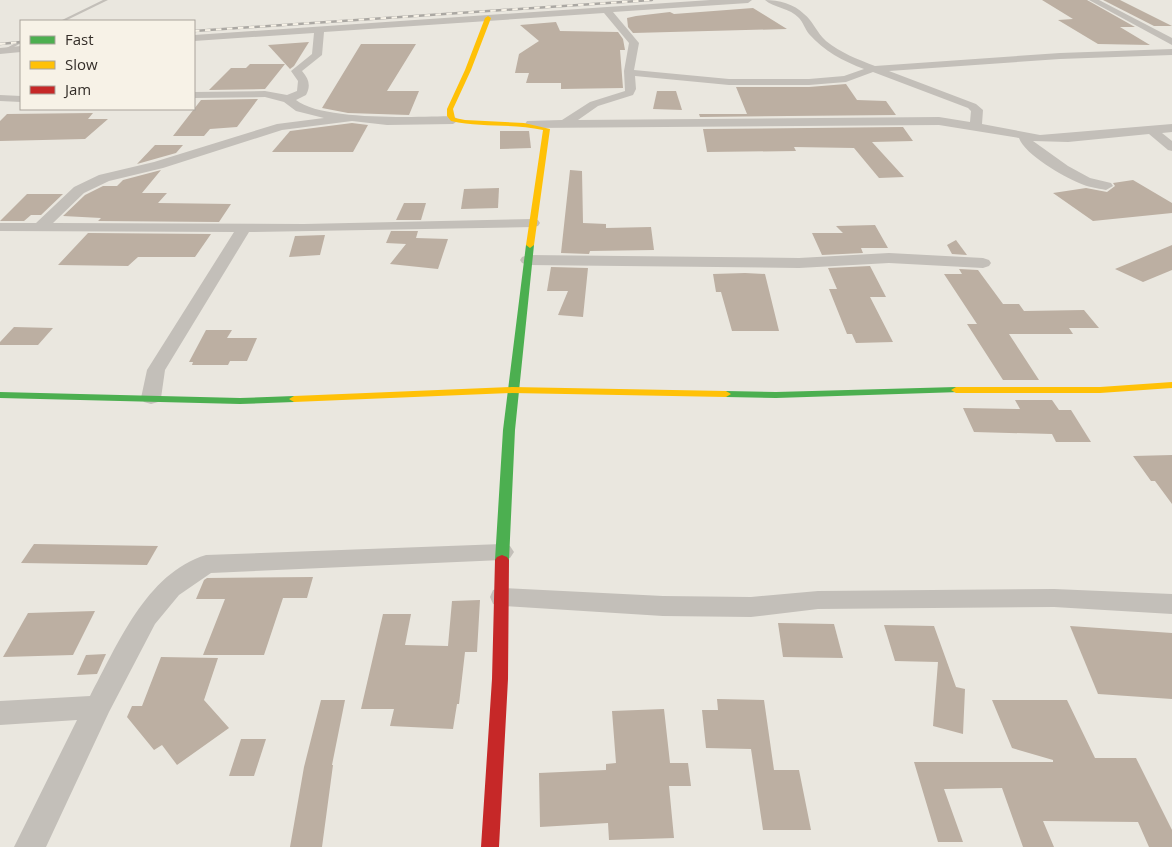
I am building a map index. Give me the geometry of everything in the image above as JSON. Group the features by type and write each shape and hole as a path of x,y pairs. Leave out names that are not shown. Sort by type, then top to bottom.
{"street":[{"path":"195,38 748,0"},
{"path":"770,0 790,8 802,16 811,31 823,43 847,59 972,106 977,110 976,126"},
{"path":"1093,0 1172,42"},
{"path":"566,123 594,104 629,93 631,89 629,73 634,43 606,10"},
{"path":"453,120 450,116 450,109 468,70 488,18"},
{"path":"1146,27 1163,26"},
{"path":"288,99 302,93 305,83 296,71 314,60 319,54 319,29"},
{"path":"3,50 20,49"},
{"path":"629,73 659,74 685,79 730,82 808,82 846,79 873,69 1060,56 1172,52"},
{"path":"195,95 265,94 288,99 300,109 327,116 387,121 453,120 474,124 939,122 976,126 1040,139 1172,128"},
{"path":"0,98 20,99"},
{"path":"41,226 79,190 104,178 158,165 281,127 350,118"},
{"path":"490,847 500,679 502,552 512,390 547,130 531,124"},
{"path":"1152,129 1172,147"},
{"path":"1025,137 1028,145 1063,169 1085,181 1106,186"},
{"path":"0,227 245,227 533,223"},
{"path":"151,398 156,370 245,227"},
{"path":"528,260 799,263 889,258 983,263"},
{"path":"0,395 240,401 512,390 776,395 912,390 1100,390 1172,384"},
{"path":"30,847 98,707 146,617 170,588 206,564 502,552"},
{"path":"502,597 672,606 751,607 818,600 1054,598 1172,604"},
{"path":"0,713 98,707"}],"lane":[{"path":"64,20 106,0"},
{"path":"3,50 20,41"}],"building":[{"path":"1042,0 1087,0 1135,27 1120,27 1150,45 1098,44 1058,20 1073,19"},
{"path":"1103,0 1120,0 1172,26 1154,26"},
{"path":"753,8 787,29 633,33 628,27 627,18 636,16 670,12 674,14"},
{"path":"556,22 560,31 618,32 623,39 625,50 620,50 623,88 561,89 561,83 526,83 529,73 515,73 519,54 539,41 520,25"},
{"path":"309,42 294,66 290,69 268,45"},
{"path":"361,44 416,44 387,91 419,91 409,115 348,113 322,108"},
{"path":"250,64 285,64 265,89 209,90 231,68 246,68"},
{"path":"846,84 857,100 886,101 896,115 700,117 699,114 747,114 736,87 809,87"},
{"path":"657,91 676,91 682,110 653,109"},
{"path":"258,99 237,127 210,129 204,136 173,136 201,100"},
{"path":"93,113 88,119 108,119 85,139 0,141 0,121 7,114"},
{"path":"352,123 368,125 353,152 272,152 290,131"},
{"path":"903,127 913,141 872,142 904,177 879,178 854,148 794,147 796,151 707,152 703,129"},
{"path":"500,131 529,131 531,148 500,149"},
{"path":"155,145 183,145 176,153 137,164"},
{"path":"161,170 142,193 167,193 158,203 231,204 219,222 98,221 101,218 63,216 85,195 103,186 117,186 123,180"},
{"path":"570,170 582,171 583,223 606,224 606,228 651,227 654,250 590,251 589,254 561,253"},
{"path":"1133,180 1172,203 1172,213 1093,221 1053,193 1086,188 1107,192 1115,186 1113,183"},
{"path":"499,188 498,208 461,209 464,189"},
{"path":"27,194 63,194 41,215 31,215 24,221 0,221"},
{"path":"404,203 426,203 421,220 396,220"},
{"path":"875,225 888,248 861,248 863,253 822,255 812,233 843,233 836,226"},
{"path":"391,231 418,231 416,238 448,239 438,269 390,264 406,244 386,243"},
{"path":"88,233 211,234 195,257 138,257 128,266 58,265"},
{"path":"325,235 320,255 289,257 295,236"},
{"path":"956,240 967,255 952,254 947,245"},
{"path":"1172,245 1172,270 1143,282 1115,269"},
{"path":"870,266 886,297 870,297 893,342 856,343 852,334 847,334 829,289 837,289 828,268"},
{"path":"551,267 588,268 583,317 558,315 568,291 547,291"},
{"path":"959,269 978,270 1003,304 1019,304 1024,311 1084,310 1099,328 1069,328 1073,334 1009,334 1039,380 1003,380 967,324 977,324 944,274 962,274"},
{"path":"713,274 765,274 779,331 732,331 721,292 716,292"},
{"path":"14,327 53,328 38,345 0,345 0,342"},
{"path":"206,330 232,330 227,338 257,338 247,361 230,361 228,365 192,365 193,362 189,362"},
{"path":"1015,400 1052,400 1059,410 1071,410 1091,442 1056,442 1052,434 974,432 963,408 1020,409"},
{"path":"1172,455 1172,504 1155,481 1151,481 1133,456"},
{"path":"34,544 158,546 147,565 21,563"},
{"path":"313,577 307,598 283,598 264,655 203,655 225,599 196,599 204,580 207,578"},
{"path":"480,600 477,652 465,652 459,704 457,704 453,729 390,726 394,709 361,709 383,614 411,614 405,645 448,646 452,601"},
{"path":"95,611 73,655 3,657 28,613"},
{"path":"778,623 834,624 843,658 783,657"},
{"path":"884,625 934,626 956,687 965,689 963,734 933,726 938,662 895,661"},
{"path":"1070,626 1172,633 1172,699 1098,694"},
{"path":"106,654 97,674 77,675 86,655"},
{"path":"161,657 218,658 204,700 229,728 177,765 162,745 154,750 127,717 132,706 142,706"},
{"path":"717,699 764,700 774,770 799,770 811,830 763,830 751,749 706,748 702,710 718,710"},
{"path":"321,700 345,700 332,765 322,847 290,847 304,767"},
{"path":"992,700 1067,700 1095,758 1136,758 1172,830 1172,847 1149,847 1138,822 1043,821 1054,847 1023,847 1002,788 944,789 963,842 938,842 914,762 1053,762 1053,760 1012,748"},
{"path":"664,709 670,763 688,763 691,786 669,786 674,838 609,840 608,823 540,827 539,773 606,770 606,764 616,763 612,711"},
{"path":"241,739 266,739 254,776 229,776"}],"railway":[{"path":"195,31 652,0"},
{"path":"0,44 20,42"}],"traffic: fast":[{"path":"502,560 509,430 530,245"},
{"path":"726,394 776,395 956,390"},
{"path":"0,395 240,401 294,399"}],"traffic: slow":[{"path":"488,18 468,70 450,109 450,116 453,120 465,122 536,126 547,129 530,245"},
{"path":"956,390 1100,390 1172,385"},
{"path":"294,399 512,390 726,394"}],"traffic: jam":[{"path":"490,847 500,679 502,560"}]}
